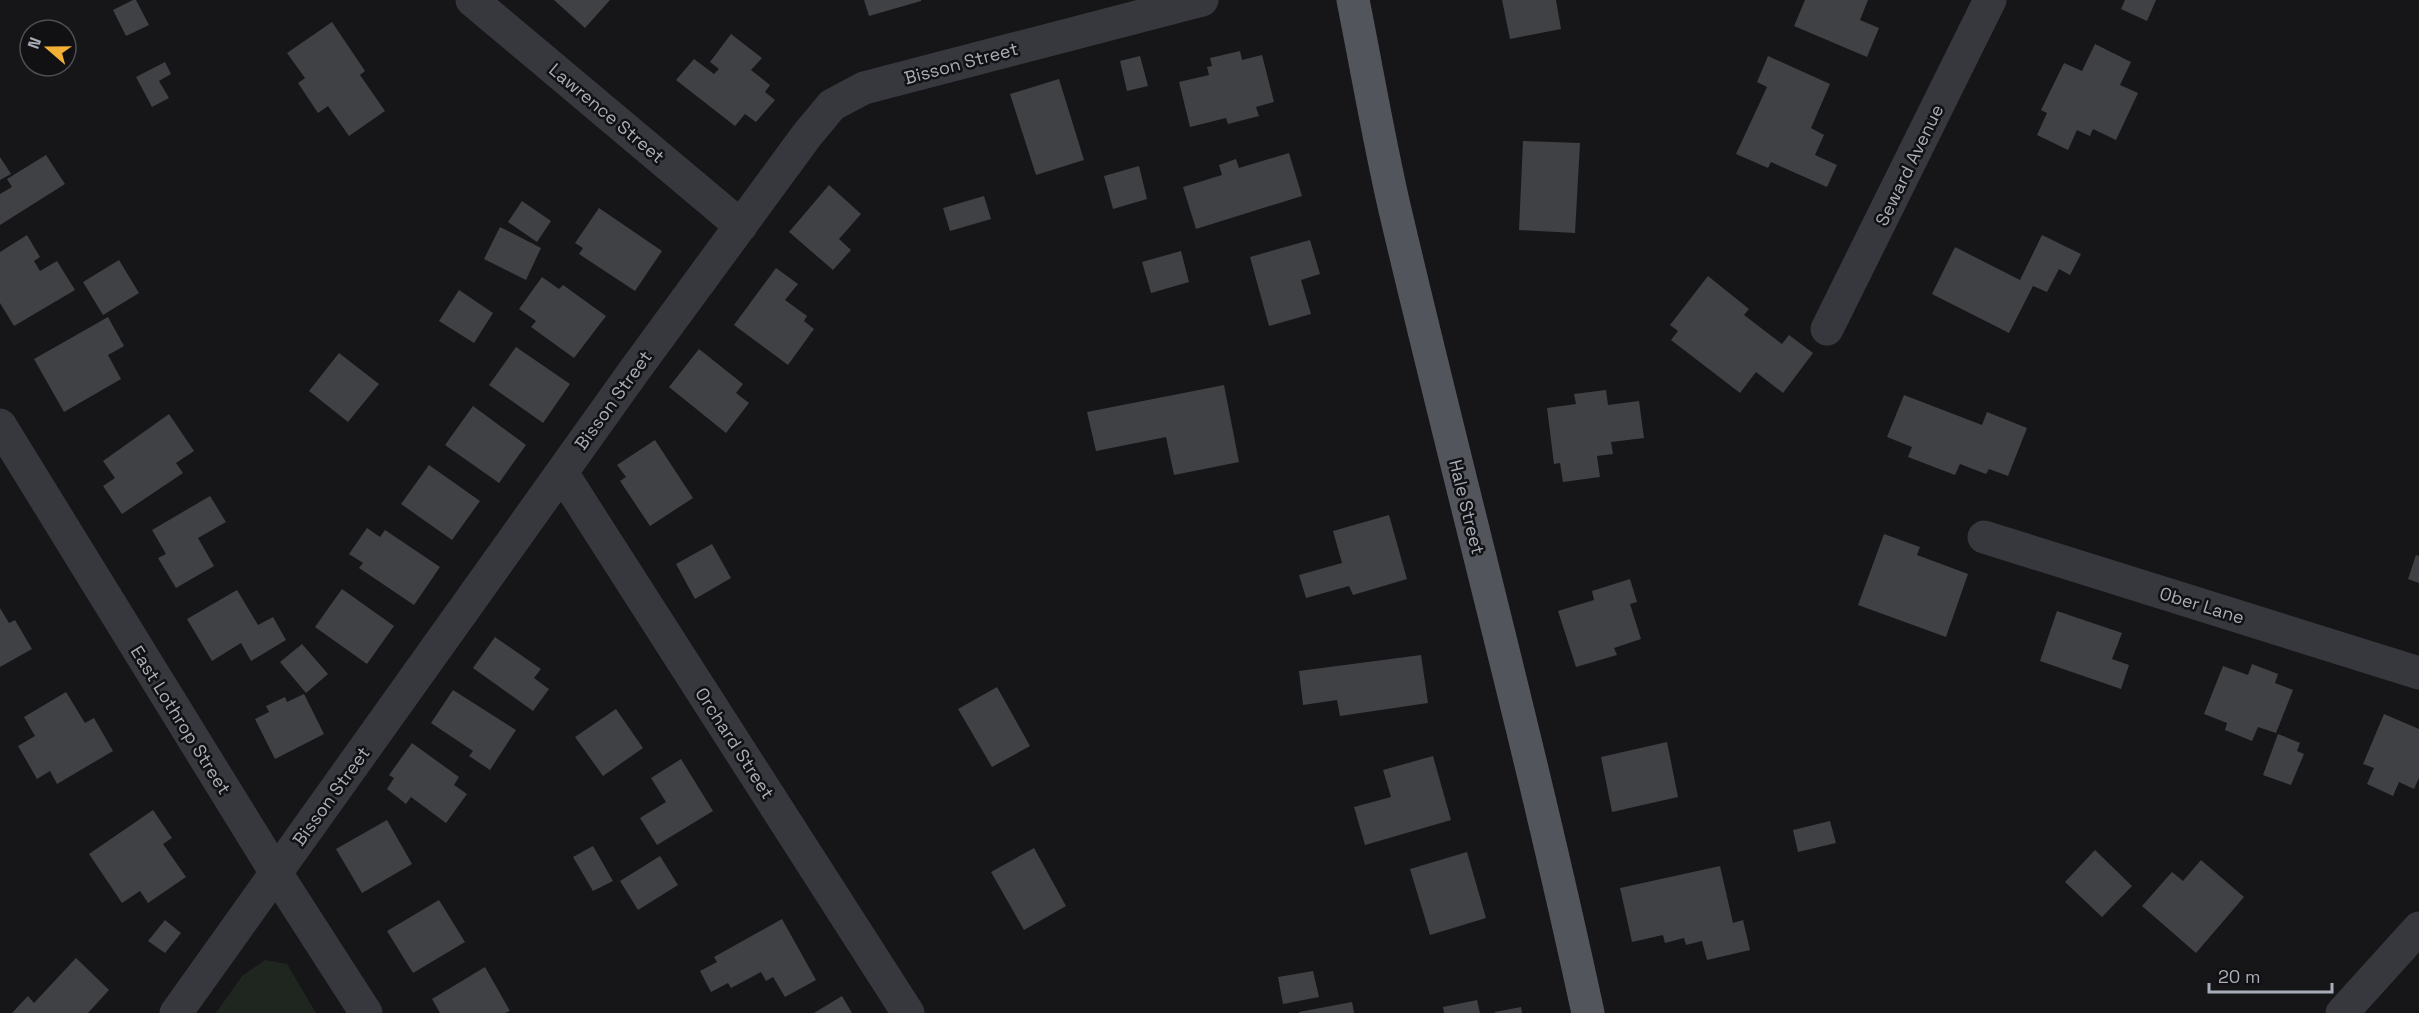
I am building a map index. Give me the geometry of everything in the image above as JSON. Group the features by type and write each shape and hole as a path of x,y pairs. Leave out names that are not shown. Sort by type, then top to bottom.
{"main road":[{"name":"Hale Street","path":"1353,0 1395,207 1486,586 1555,860 1588,1013"}],"street":[{"name":"Lawrence Street","path":"472,0 741,226"},
{"name":"Bisson Street","path":"176,1013 562,473 807,135 832,105 864,88 1202,0"},
{"name":"Seward Avenue","path":"1827,330 1990,0"},
{"name":"East Lothrop Street","path":"0,425 276,873 366,1013"},
{"name":"Orchard Street","path":"562,473 908,1013"},
{"name":"Ober Lane","path":"1984,537 2419,673"},
{"path":"2342,1013 2419,928"}],"shaded area":[{"path":"265,960 287,964 316,1013 216,1013 242,976"}],"building":[{"path":"136,0 149,25 126,36 113,10"},
{"path":"554,0 610,0 585,28"},
{"path":"864,0 921,0 921,1 869,16"},
{"path":"1502,0 1556,0 1561,29 1510,39"},
{"path":"1805,0 1868,0 1860,20 1879,28 1867,57 1794,26"},
{"path":"2125,0 2156,0 2147,21 2121,9"},
{"path":"332,22 365,71 360,75 385,111 349,136 328,106 318,113 298,83 305,78 287,53"},
{"path":"731,34 762,58 751,70 770,85 765,92 775,100 756,122 745,114 735,126 676,80 694,59 714,74 719,69 710,62"},
{"path":"2095,44 2131,62 2120,85 2138,93 2116,140 2093,129 2090,136 2077,130 2068,150 2037,135 2047,113 2041,110 2064,63 2082,71"},
{"path":"1240,51 1242,60 1262,55 1274,102 1256,107 1259,116 1228,124 1226,118 1190,127 1179,82 1209,75 1207,67 1212,66 1210,58"},
{"path":"1140,56 1148,86 1127,91 1120,61"},
{"path":"1768,56 1830,84 1811,128 1824,135 1815,155 1837,165 1827,187 1771,162 1768,168 1736,154 1767,87 1757,82"},
{"path":"165,62 171,74 159,81 169,98 152,107 136,77"},
{"path":"1059,79 1084,160 1036,175 1010,94"},
{"path":"1523,141 1580,143 1575,233 1519,230"},
{"path":"1289,153 1302,196 1196,229 1183,187 1222,175 1219,165 1236,159 1239,168"},
{"path":"46,155 65,184 0,225 0,194 12,187 7,179"},
{"path":"0,157 11,174 0,180"},
{"path":"1139,166 1147,199 1113,209 1104,176"},
{"path":"829,185 861,214 839,239 851,250 833,270 789,232"},
{"path":"984,196 991,219 950,231 943,208"},
{"path":"522,201 551,221 537,242 508,222"},
{"path":"599,208 662,251 635,291 579,254 583,248 575,243"},
{"path":"500,227 541,248 526,280 484,259"},
{"path":"27,235 40,257 34,261 40,271 57,261 75,290 14,326 0,303 0,252"},
{"path":"2042,235 2081,254 2070,275 2059,269 2047,292 2033,286 2009,333 1932,294 1955,247 2020,280"},
{"path":"1310,240 1320,274 1301,280 1311,314 1269,326 1250,257"},
{"path":"1181,251 1189,282 1151,293 1142,262"},
{"path":"119,260 139,293 103,315 83,282"},
{"path":"776,268 798,284 785,300 807,316 804,321 814,329 788,365 734,325"},
{"path":"1708,276 1749,309 1744,315 1782,344 1789,335 1813,353 1783,393 1756,372 1740,393 1671,340 1678,331 1670,325"},
{"path":"542,277 559,289 563,285 606,316 574,358 531,327 536,321 519,309"},
{"path":"459,290 493,313 474,343 439,321"},
{"path":"108,317 124,346 108,355 121,379 64,412 34,359"},
{"path":"516,347 570,384 543,423 489,385"},
{"path":"699,349 743,384 736,393 749,403 726,433 669,387"},
{"path":"339,353 379,384 348,422 309,391"},
{"path":"1224,385 1239,462 1174,475 1166,437 1096,451 1087,412"},
{"path":"1606,390 1608,405 1639,401 1644,438 1611,442 1613,454 1597,456 1600,477 1563,482 1560,463 1554,464 1547,408 1576,404 1574,394"},
{"path":"1904,395 1982,425 1987,412 2027,428 2008,476 1989,469 1986,474 1960,464 1955,475 1908,457 1912,447 1887,437"},
{"path":"473,406 526,445 499,483 445,445"},
{"path":"169,414 194,451 176,463 183,473 122,514 103,486 115,478 103,461"},
{"path":"655,440 693,498 650,526 620,481 626,477 617,465"},
{"path":"429,465 480,501 452,540 401,504"},
{"path":"210,496 226,522 198,538 214,566 176,588 158,558 166,554 152,530"},
{"path":"1389,515 1407,579 1353,595 1349,586 1306,598 1299,575 1342,563 1333,531"},
{"path":"367,528 380,537 385,530 440,567 414,605 359,568 363,563 349,554"},
{"path":"1884,534 1920,547 1917,555 1968,574 1946,637 1858,605"},
{"path":"712,544 731,578 695,599 676,564"},
{"path":"2416,555 2419,556 2419,583 2408,579"},
{"path":"1630,579 1637,602 1630,604 1641,639 1614,648 1617,655 1576,667 1558,611 1594,600 1592,591"},
{"path":"342,589 394,626 367,664 315,627"},
{"path":"237,590 258,625 273,617 286,640 251,661 241,643 212,661 187,619"},
{"path":"0,608 9,623 15,620 32,649 0,667"},
{"path":"2057,611 2122,633 2112,659 2129,665 2121,689 2040,661"},
{"path":"495,637 541,669 534,678 549,689 533,711 473,668"},
{"path":"302,644 328,674 306,693 280,662"},
{"path":"1421,655 1428,703 1340,716 1337,700 1303,705 1299,671"},
{"path":"2252,664 2278,674 2275,683 2293,690 2276,733 2258,727 2252,741 2225,730 2227,723 2204,714 2223,666 2248,675"},
{"path":"997,687 1030,746 992,767 958,709"},
{"path":"453,690 516,730 490,770 469,756 473,751 431,723"},
{"path":"66,692 85,723 94,718 113,751 57,784 50,771 37,779 18,746 35,736 24,717"},
{"path":"304,694 324,734 275,759 255,719 269,712 266,706 285,697 287,702"},
{"path":"616,709 643,748 603,776 575,737"},
{"path":"2384,714 2419,729 2419,778 2414,789 2399,782 2393,796 2367,784 2374,768 2363,764"},
{"path":"2278,734 2300,743 2297,751 2304,754 2291,785 2263,775"},
{"path":"1667,742 1678,797 1612,812 1601,757"},
{"path":"412,743 459,777 454,785 467,794 446,823 411,797 406,804 387,789 394,778 389,775"},
{"path":"1433,756 1451,820 1365,845 1354,807 1391,797 1383,770"},
{"path":"681,759 713,811 657,845 640,818 666,802 651,778"},
{"path":"153,810 172,838 163,844 186,877 148,903 140,891 122,903 89,854"},
{"path":"387,820 412,864 362,893 336,849"},
{"path":"1830,821 1836,843 1798,852 1793,830"},
{"path":"593,846 613,881 593,891 573,857"},
{"path":"1034,848 1066,906 1024,930 991,872"},
{"path":"2095,850 2132,886 2102,917 2065,882"},
{"path":"1467,852 1486,918 1430,935 1410,869"},
{"path":"660,856 678,885 638,910 620,881"},
{"path":"2201,860 2244,897 2196,953 2142,906 2172,872 2183,881"},
{"path":"1720,866 1733,923 1743,920 1750,950 1707,960 1702,941 1686,945 1684,938 1665,943 1663,935 1632,942 1620,888"},
{"path":"439,900 465,942 413,973 387,931"},
{"path":"782,919 816,980 785,997 773,977 766,981 761,972 731,988 728,983 711,992 700,971 717,962 714,957"},
{"path":"165,920 181,933 165,953 148,941"},
{"path":"76,958 109,990 88,1013 12,1013 28,996 34,1003"},
{"path":"485,967 510,1011 505,1013 440,1013 432,999"},
{"path":"1313,971 1319,997 1283,1004 1278,977"},
{"path":"842,996 852,1013 814,1013"},
{"path":"1477,1000 1480,1013 1444,1013 1443,1007"},
{"path":"1352,1002 1354,1013 1299,1013 1299,1012"},
{"path":"1521,1007 1522,1013 1495,1013 1495,1012"}]}
